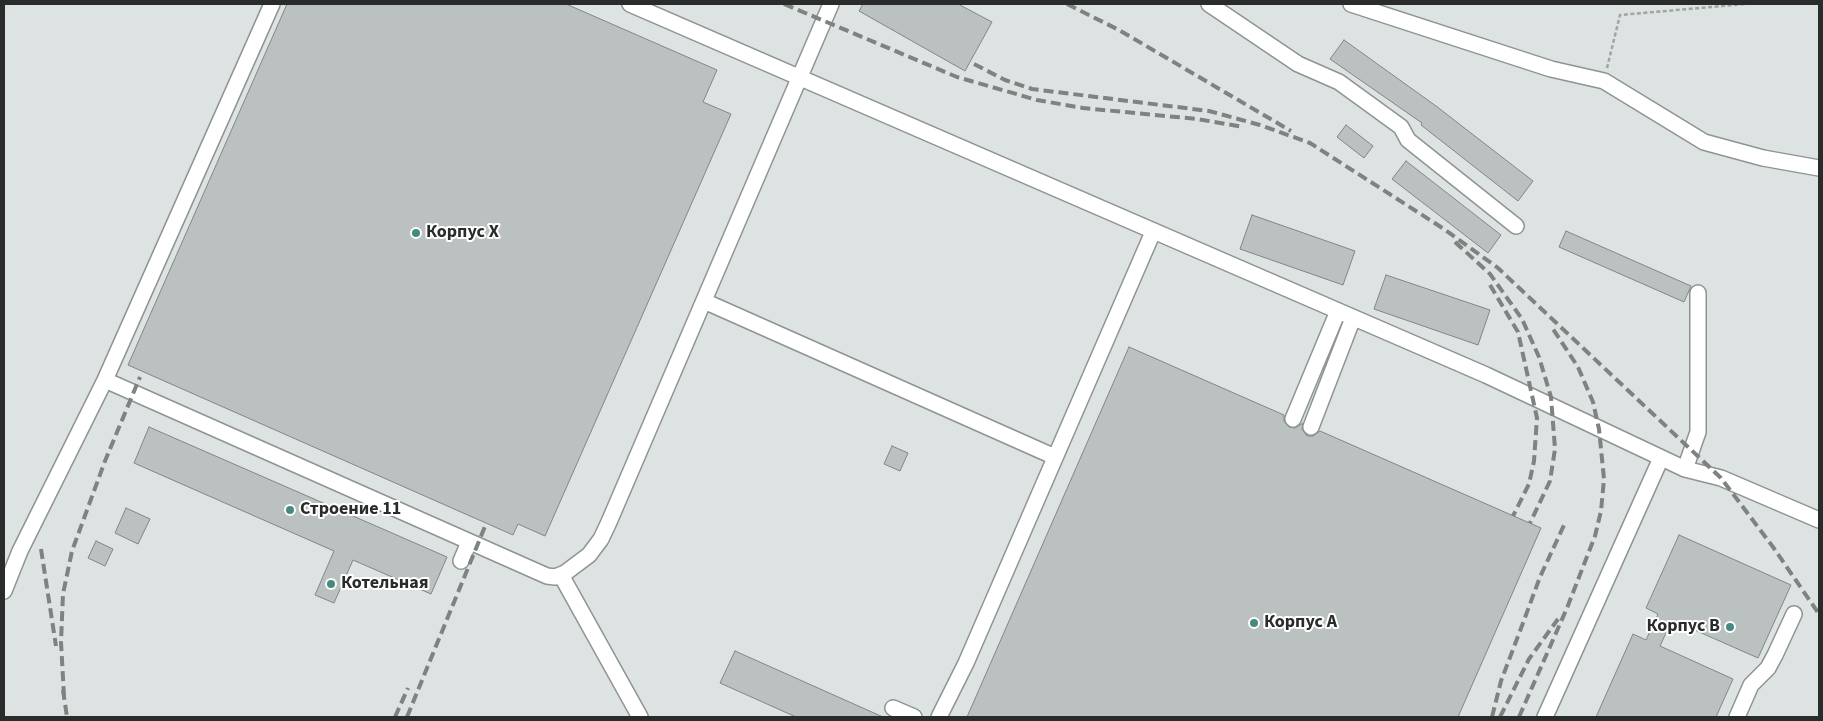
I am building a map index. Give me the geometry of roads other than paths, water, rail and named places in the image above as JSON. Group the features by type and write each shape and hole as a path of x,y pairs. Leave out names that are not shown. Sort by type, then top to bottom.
{"lane":[{"path":"4,591 20,551 105,380 272,4"},
{"path":"630,4 1153,232 1486,374 1685,469 1721,478 1819,520"},
{"path":"105,380 546,576 561,575 589,555 601,539 800,79 830,4"},
{"path":"1209,4 1298,64 1339,82 1401,127 1408,140 1516,226"},
{"path":"1351,4 1551,69 1604,81 1704,142 1763,158 1819,168"},
{"path":"939,717 966,663 1153,232"},
{"path":"1685,469 1698,432 1698,292"},
{"path":"704,302 1056,457"},
{"path":"1292,419 1338,311"},
{"path":"1311,427 1353,318"},
{"path":"1545,717 1661,458"},
{"path":"461,561 469,542"},
{"path":"561,575 640,717"},
{"path":"1737,717 1751,685 1768,668 1794,614"},
{"path":"893,708 914,717"}],"railway":[{"path":"784,4 957,77 1037,100 1083,108 1197,119 1244,127"},
{"path":"1067,4 1119,30 1291,131"},
{"path":"974,64 1005,80 1032,89 1209,111 1260,125 1310,143 1444,229 1498,268 1721,478 1773,547 1819,614"},
{"path":"1455,242 1490,274 1522,319 1539,357 1551,397 1555,449 1550,481 1530,523"},
{"path":"1490,285 1518,332 1537,418 1534,461 1529,484 1513,516"},
{"path":"1519,717 1567,608 1595,536 1601,511 1604,479 1599,429 1593,402 1578,367 1551,326"},
{"path":"64,696 61,642 63,594 72,551 105,461 140,377"},
{"path":"1492,717 1501,681 1540,577 1565,523"},
{"path":"407,717 486,524"},
{"path":"41,549 56,646"},
{"path":"1500,717 1529,659 1558,619"},
{"path":"395,717 408,688"},
{"path":"63,690 67,717"}],"place":[{"name":"Корпус Х","path":"416,233"},
{"name":"Строение 11","path":"290,510"},
{"name":"Котельная","path":"331,584"},
{"name":"Корпус А","path":"1254,623"},
{"name":"Корпус В","path":"1730,627"}]}
